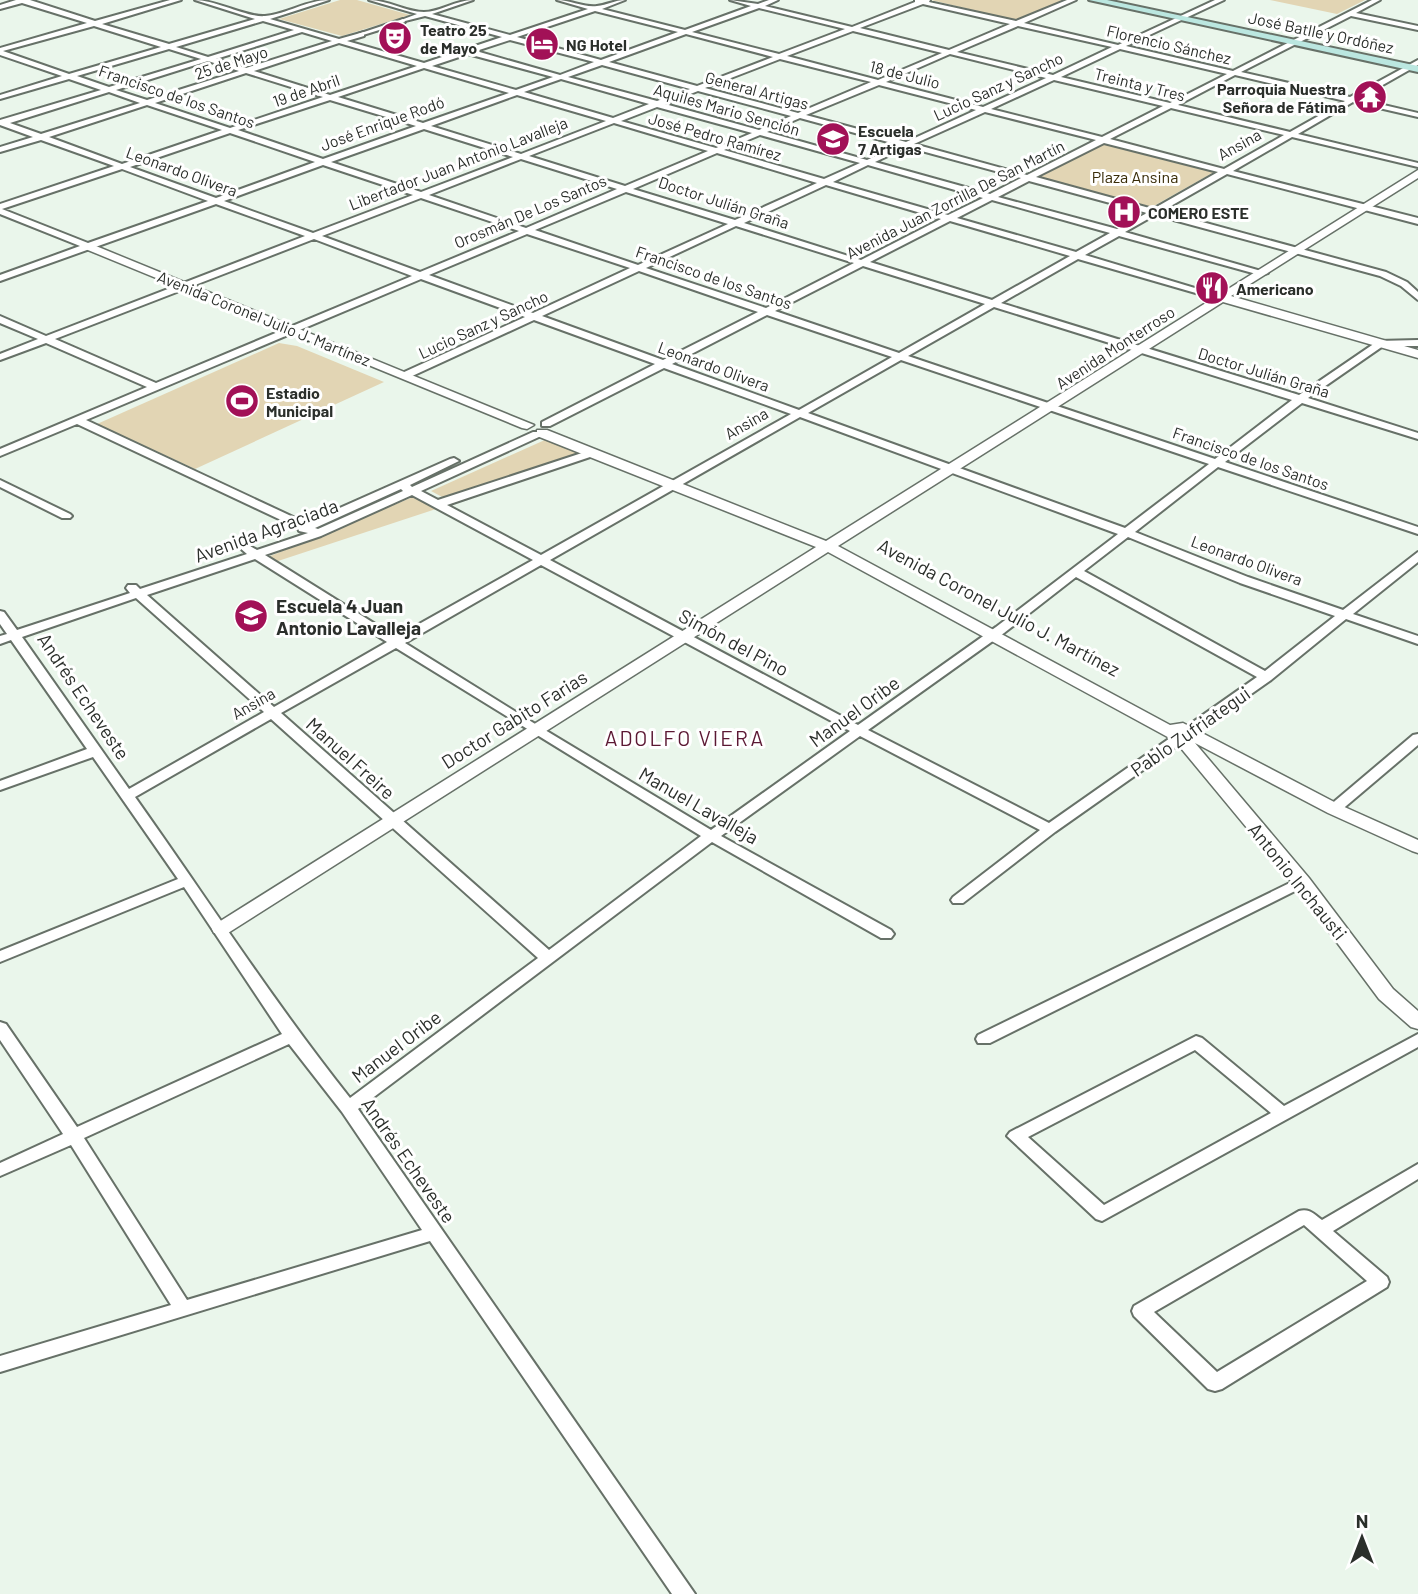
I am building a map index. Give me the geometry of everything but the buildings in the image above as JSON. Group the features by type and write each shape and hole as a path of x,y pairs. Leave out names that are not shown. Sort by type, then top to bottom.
{"main road":[{"name":"José Batlle y Ordóñez","path":"1094,0 1413,68"}],"street":[{"path":"0,7 23,0"},
{"name":"Doctor Julián Graña","path":"23,0 1418,436"},
{"path":"0,51 178,0"},
{"name":"José Pedro Ramírez","path":"198,0 1223,298"},
{"path":"285,0 306,6"},
{"path":"0,97 326,0"},
{"name":"General Artigas","path":"372,0 1383,274 1405,284 1418,297"},
{"path":"386,4 399,0"},
{"name":"25 de Mayo","path":"0,150 470,0"},
{"name":"18 de Julio","path":"560,0 1418,221"},
{"name":"19 de Abril","path":"0,209 622,0"},
{"name":"Treinta y Tres","path":"733,0 1418,165"},
{"name":"José Enrique Rodó","path":"0,278 775,0"},
{"name":"Orosmán De Los Santos","path":"3,449 1073,0"},
{"name":"Lucio Sanz y Sancho","path":"406,375 1221,0"},
{"name":"Avenida Juan Zorrilla De San Martín","path":"538,429 1377,0"},
{"name":"Florencio Sánchez","path":"921,1 1418,115"},
{"name":"Libertador Juan Antonio Lavalleja","path":"0,357 921,1"},
{"path":"1349,14 1418,28"},
{"path":"1,122 303,30"},
{"name":"Francisco de los Santos","path":"0,51 1418,531"},
{"name":"Aquiles Mario Sención","path":"467,51 1263,273"},
{"name":"Ansina","path":"128,795 1350,100 1413,68 1418,62"},
{"name":"Leonardo Olivera","path":"1,122 660,366 1127,533 1244,580 1418,640"},
{"name":"Avenida Monterroso","path":"832,545 1052,408 1418,173"},
{"name":"Avenida Coronel Julio J. Martínez","path":"0,209 538,429 832,545 1184,735 1418,847"},
{"path":"1239,288 1239,292 1248,298 1414,345"},
{"path":"1223,298 1418,354"},
{"path":"0,319 156,387"},
{"path":"1381,343 1414,345"},
{"name":"Manuel Oribe","path":"348,1108 711,836 860,732 996,632 1073,571 1219,464 1299,400 1381,343"},
{"path":"77,420 312,531"},
{"name":"Avenida Coronel Julio J. Martínez","path":"538,429 592,453 677,482"},
{"name":"Avenida Agraciada","path":"5,629 312,531 538,429"},
{"path":"438,505 592,453"},
{"path":"0,483 66,516"},
{"name":"Simón del Pino","path":"407,488 860,732 1050,829"},
{"name":"Doctor Gabito Farias","path":"221,929 832,545"},
{"name":"Manuel Lavalleja","path":"250,551 711,836 886,934"},
{"name":"Pablo Zufriategui","path":"957,900 1050,829 1266,677 1418,556"},
{"path":"1073,571 1266,677"},
{"name":"Manuel Freire","path":"134,590 547,957"},
{"name":"Andrés Echeveste","path":"5,629 128,795 292,1036 348,1108 684,1594"},
{"name":"Antonio Inchausti","path":"1184,735 1302,882 1386,994 1418,1021"},
{"path":"1334,808 1418,738"},
{"path":"0,786 96,751"},
{"path":"0,957 186,881"},
{"path":"984,1039 1302,882"},
{"path":"0,1028 74,1136 183,1309"},
{"path":"0,1170 292,1036"},
{"path":"1284,1115 1196,1042 1016,1136 1102,1214 1284,1115 1418,1040"},
{"path":"1320,1230 1418,1171"},
{"path":"1305,1216 1320,1230 1380,1282 1215,1383 1141,1311 1305,1216"},
{"path":"0,1364 435,1233"}],"green space":[{"path":"340,0 357,0 410,15 342,36 279,19"},
{"path":"931,0 1065,0 1014,20"},
{"path":"1270,0 1365,0 1337,14"},
{"name":"Plaza Ansina","path":"1106,142 1216,171 1152,207 1040,177"},
{"name":"Estadio Municipal","path":"279,343 297,346 384,382 195,469 97,424"},
{"path":"547,439 577,453 446,499 431,491"},
{"path":"413,497 436,509 275,562 268,557"}],"place":[{"name":"Teatro 25 de Mayo","path":"395,38"},
{"name":"NG Hotel","path":"542,44"},
{"name":"Parroquia Nuestra Señora de Fátima","path":"1370,97"},
{"name":"Escuela 7 Artigas","path":"833,139"},
{"name":"COMERO ESTE","path":"1124,212"},
{"name":"Americano","path":"1212,288"},
{"name":"Estadio Municipal","path":"242,401"},
{"name":"Escuela 4 Juan Antonio Lavalleja","path":"251,616"}],"district":[{"name":"ADOLFO VIERA","path":"685,737"}]}
